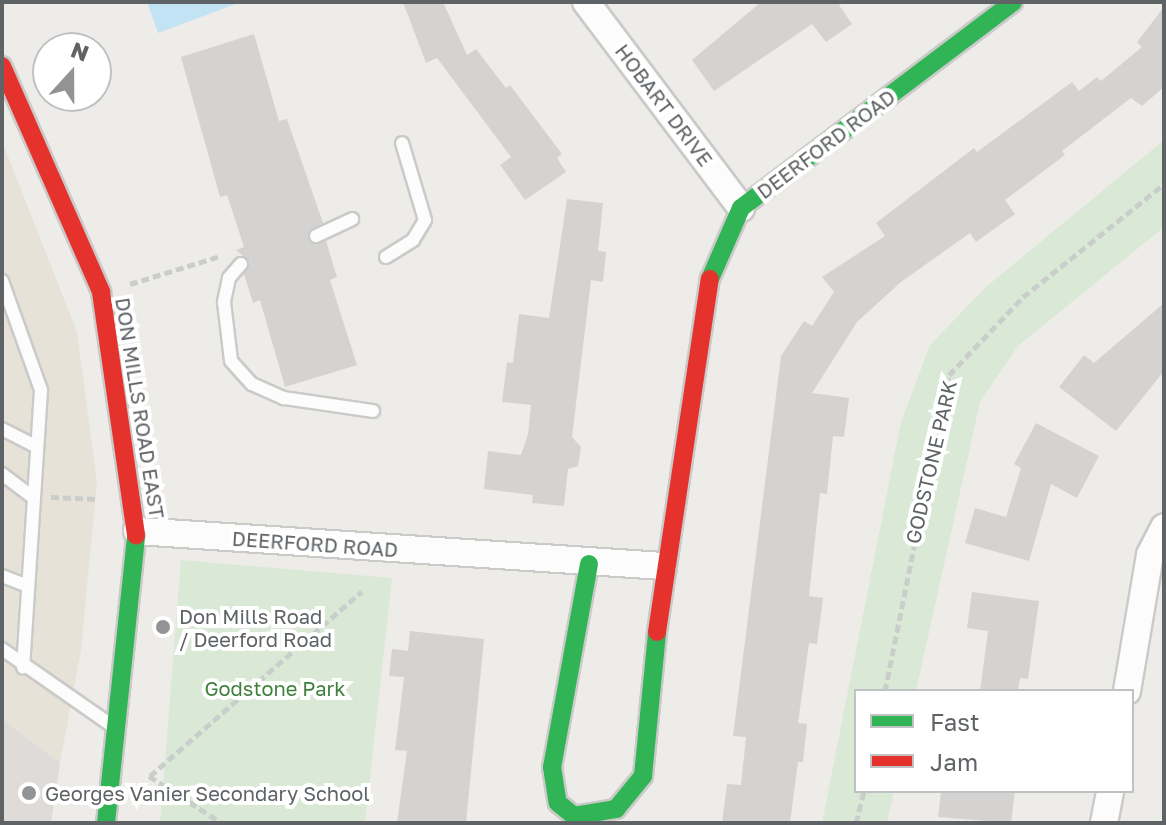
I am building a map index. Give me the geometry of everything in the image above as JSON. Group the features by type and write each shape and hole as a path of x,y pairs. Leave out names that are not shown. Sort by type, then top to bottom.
{"street":[{"name":"HOBART DRIVE","path":"586,2 741,208"},
{"name":"DEERFORD ROAD","path":"589,564 552,767 558,803 574,816 616,809 643,776 663,566 707,285 741,208 1013,2"},
{"name":"DON MILLS ROAD EAST","path":"4,76 101,292 137,531 106,823"},
{"path":"1127,689 1150,555 1164,527"},
{"name":"DEERFORD ROAD","path":"137,531 589,564 663,566"},
{"path":"1104,823 1110,793"}],"lane":[{"path":"386,257 413,240 425,220 402,143"},
{"path":"316,236 352,219"},
{"path":"241,264 229,278 224,302 231,361 252,384 284,398 373,411"},
{"path":"2,281 41,390 34,445 23,667"},
{"path":"2,429 34,445"},
{"path":"2,474 32,497"},
{"path":"2,576 28,586"},
{"path":"2,649 23,667 115,727"}],"path":[{"name":"GODSTONE PARK","path":"885,689 949,375 1023,297 1164,184"},
{"path":"101,292 225,255"},
{"path":"32,497 98,499"},
{"path":"150,776 362,591"},
{"path":"111,771 150,776 222,823"},
{"path":"856,823 864,793"}],"shaded area":[{"path":"2,141 77,332 97,482 81,650 60,763 2,719"},
{"name":"Georges Vanier Secondary School","path":"2,719 60,763 51,823 2,823"}],"green space":[{"path":"1164,140 1164,227 1018,346 980,402 916,689 854,689 854,793 894,793 887,823 822,823 901,422 930,345 986,287"},
{"name":"Godstone Park","path":"181,560 392,578 365,823 160,823"}],"water":[{"path":"147,2 241,2 158,33"}],"building":[{"path":"403,2 443,2 467,55 476,49 506,88 510,85 562,154 557,158 566,172 525,200 500,165 511,157 437,58 426,63"},
{"path":"761,2 843,2 839,5 852,24 826,42 812,24 714,91 692,60"},
{"path":"1164,7 1164,87 1142,106 1131,98 1062,151 1065,155 1005,200 1015,214 976,242 970,233 901,282 857,322 812,393 849,398 844,437 833,436 827,494 820,493 809,596 823,598 817,644 809,643 798,723 807,724 803,762 798,762 790,823 722,823 727,784 741,785 746,737 733,736 781,356 804,321 812,326 834,292 822,277 885,236 876,223 974,148 977,152 1072,82 1079,91 1097,77 1101,81 1142,47 1137,42"},
{"path":"254,34 279,121 287,119 323,223 309,230 308,239 326,241 337,277 330,280 357,365 285,387 260,300 253,303 244,274 250,262 236,250 244,247 227,195 220,197 181,57"},
{"path":"567,199 603,203 598,251 606,252 603,282 591,280 572,437 581,447 578,466 568,469 564,506 532,503 533,495 484,489 488,451 521,455 528,434 531,405 502,402 507,362 513,363 519,314 549,318"},
{"path":"1164,303 1164,371 1116,431 1059,387 1084,355 1094,363"},
{"path":"1036,423 1099,456 1077,498 1051,484 1029,561 965,543 975,508 1006,517 1021,468 1014,464"},
{"path":"972,592 1039,601 1028,679 1020,678 1018,689 980,689 988,631 967,628"},
{"path":"410,631 484,639 466,823 397,823 407,751 395,750 404,677 389,676 392,649 408,651"},
{"path":"941,793 1015,793 1011,823 938,817"}],"traffic: fast":[{"path":"710,279 741,208 1013,2"},
{"path":"106,823 136,536"},
{"path":"589,564 552,767 558,803 574,816 616,809 643,776 657,632"}],"traffic: jam":[{"path":"2,66 101,292 136,536"},
{"path":"657,632 710,279"}],"place":[{"name":"Don Mills Road / Deerford Road","path":"163,627"},
{"name":"Georges Vanier Secondary School","path":"29,793"}]}
